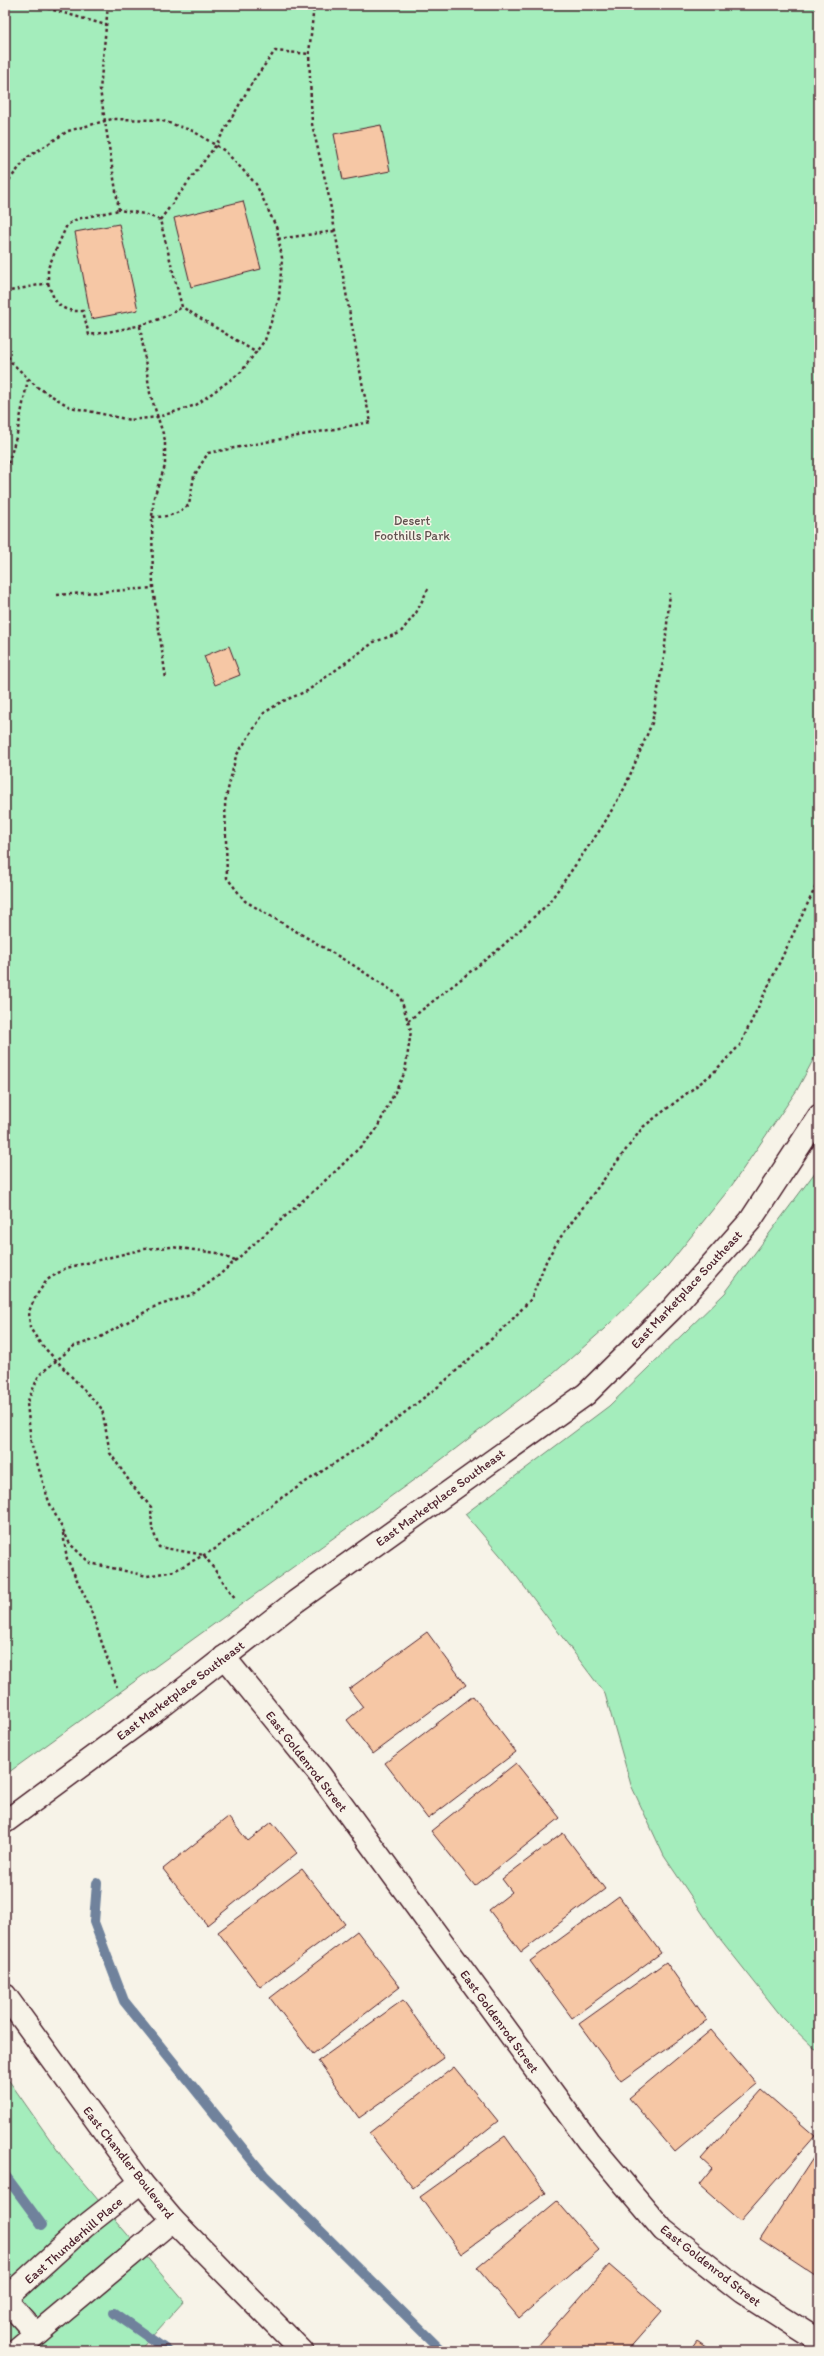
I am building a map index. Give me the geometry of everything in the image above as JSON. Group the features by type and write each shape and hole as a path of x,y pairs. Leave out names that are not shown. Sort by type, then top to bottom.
{"street":[{"name":"East Marketplace Southeast","path":"5,1822 166,1703 295,1602 446,1492 586,1394 672,1308 750,1221 819,1116"},
{"name":"East Goldenrod Street","path":"224,1657 320,1775 588,2142 663,2230 742,2292 819,2341"},
{"name":"East Chandler Boulevard","path":"5,1995 141,2182 173,2220 302,2351"},
{"name":"East Thunderhill Place","path":"36,2334 5,2299 84,2227 141,2182"},
{"path":"16,2351 173,2220"}],"path":[{"path":"36,5 106,25"},
{"path":"108,5 100,90 119,210"},
{"path":"152,517 169,517 178,514 189,505 194,476 208,453 371,422 328,192 312,124 309,54 314,5"},
{"path":"160,220 216,145 253,81 275,51 309,54"},
{"path":"5,185 28,157 68,130 112,119 160,120 194,131 216,145 225,151 256,184 277,229 282,258 279,298 264,340 257,353 241,372 196,405 158,417 130,420 70,407 37,387 12,363 5,351"},
{"path":"160,220 145,214 119,210 77,219 67,225 48,268 48,283 53,298 64,309 83,311 89,335 140,326 166,318 182,307"},
{"path":"160,220 182,307 257,353"},
{"path":"278,239 335,231"},
{"path":"5,292 48,283"},
{"path":"140,326 150,393 165,440 165,466 154,497 152,517 153,588 166,679"},
{"path":"5,475 17,434 28,379"},
{"path":"57,595 153,588"},
{"path":"428,589 416,613 400,634 374,642 307,691 281,702 264,713 236,756 225,802 227,878 245,901 353,965 400,996 411,1032 405,1072 375,1132 235,1261 194,1294 154,1307 97,1339 74,1346 39,1375 27,1403 31,1444 49,1502 70,1544 90,1562 117,1570 148,1576 174,1571 215,1549 275,1502 367,1442 444,1382 508,1324 531,1299 547,1259 560,1238 643,1127 712,1074 740,1045 819,880"},
{"path":"408,1021 499,949 548,904 602,827 625,787 652,723 664,656 670,593"},
{"path":"235,1261 217,1253 172,1247 144,1249 66,1268 47,1280 36,1296 30,1311 30,1328 55,1361 102,1408 110,1453 132,1485 151,1507 152,1528 159,1546 204,1555 235,1598"},
{"path":"63,1530 67,1559 89,1605 117,1686"}],"green space":[{"name":"Desert Foothills Park","path":"5,5 819,5 819,1049 797,1090 730,1188 665,1269 604,1329 553,1374 433,1466 5,1775"},
{"path":"819,1167 819,2053 782,2017 717,1935 664,1856 631,1785 605,1694 505,1561 465,1514 609,1406 725,1293"},
{"path":"5,2075 65,2161 184,2301 139,2351 5,2351"}],"building":[{"path":"381,125 390,171 343,180 334,134"},
{"path":"243,201 261,269 191,287 174,218"},
{"path":"119,224 138,310 91,319 75,232"},
{"path":"229,646 240,675 215,685 204,656"},
{"path":"427,1632 466,1685 373,1754 347,1720 363,1707 349,1689"},
{"path":"473,1696 516,1752 428,1819 385,1763"},
{"path":"516,1763 560,1818 475,1886 431,1831"},
{"path":"228,1817 248,1841 272,1822 297,1853 207,1925 163,1869"},
{"path":"563,1833 605,1889 521,1952 489,1910 512,1892 502,1879"},
{"path":"302,1869 345,1924 260,1987 218,1932"},
{"path":"619,1896 661,1953 572,2018 530,1961"},
{"path":"357,1931 400,1987 313,2054 270,1998"},
{"path":"666,1962 707,2020 621,2081 579,2024"},
{"path":"403,2000 444,2058 359,2118 318,2061"},
{"path":"711,2030 757,2084 675,2152 629,2098"},
{"path":"454,2067 498,2121 413,2188 369,2133"},
{"path":"762,2090 815,2136 740,2221 699,2185 712,2169 701,2159"},
{"path":"505,2136 546,2193 461,2254 420,2197"},
{"path":"819,2149 819,2278 760,2239"},
{"path":"557,2201 599,2250 519,2318 477,2268"},
{"path":"609,2265 662,2311 627,2351 540,2351 536,2347"},
{"path":"697,2340 713,2351 689,2351"}],"waterway":[{"path":"97,1883 94,1922 124,2001 264,2175 442,2351"},
{"path":"5,2175 42,2225"},
{"path":"114,2313 168,2351"}]}
